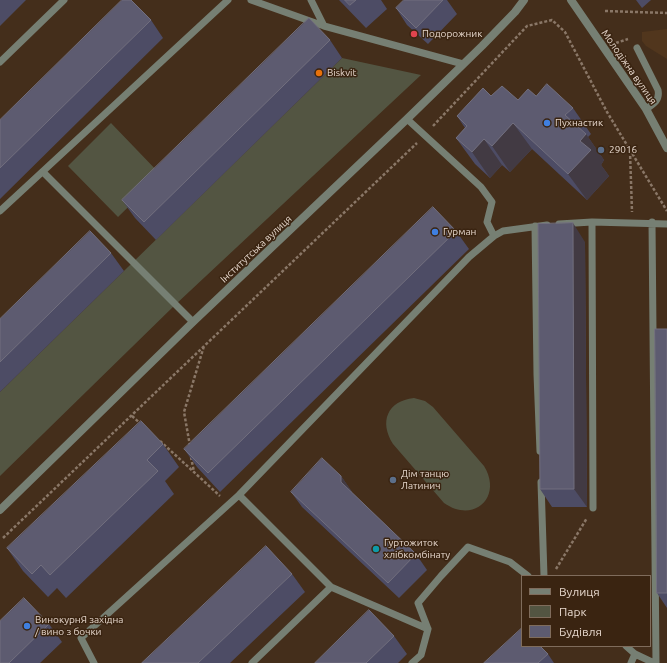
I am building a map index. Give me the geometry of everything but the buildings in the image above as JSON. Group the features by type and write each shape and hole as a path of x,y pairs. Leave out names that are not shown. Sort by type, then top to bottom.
{"street":[{"name":"Інститутська вулиця","path":"0,510 193,322 407,119 515,12 524,0"},
{"name":"Молодіжна вулиця","path":"571,0 646,109 667,148"}],"lane":[{"path":"0,62 64,0"},
{"path":"0,211 228,0"},
{"path":"251,0 324,26 463,64"},
{"path":"311,0 324,26"},
{"path":"637,48 658,90 659,95 658,99 646,109"},
{"path":"407,119 481,187 492,202 487,222 494,236"},
{"path":"43,172 193,322"},
{"path":"592,222 593,508"},
{"path":"94,663 81,638 239,495 469,257 494,236 503,231 535,226 592,222 652,222 667,224"},
{"path":"627,647 635,654 655,663 652,222"},
{"path":"535,226 540,459"},
{"path":"541,475 544,575"},
{"path":"239,495 330,587 428,629"},
{"path":"412,663 421,655 428,629 418,603 468,547 510,562 527,575"},
{"path":"252,663 330,587"},
{"path":"631,663 635,654"}],"path":[{"path":"605,10 667,13"},
{"path":"3,538 425,134 528,26 552,20 566,32 607,112 667,211"},
{"path":"630,151 633,222"},
{"path":"194,472 184,412 204,346"},
{"path":"132,416 143,426"},
{"path":"154,436 229,504"},
{"path":"556,570 593,508"}],"shaded area":[{"path":"667,29 667,59 646,46 642,41 642,32"}],"green space":[{"path":"342,58 421,75 175,305 0,476 0,392"},
{"path":"111,123 161,175 118,217 68,166"},
{"path":"414,398 425,401 433,407 484,466 489,477 490,488 488,497 475,509 455,509 444,503 393,444 387,428 386,421 388,414 397,403"}],"place":[{"name":"Подорожник","path":"414,34"},
{"name":"Biskvit","path":"319,73"},
{"name":"Пухнастик","path":"547,123"},
{"name":"29016","path":"601,150"},
{"name":"Гурман","path":"435,232"},
{"name":"Дім танцю Латинич","path":"393,480"},
{"name":"Гуртожиток хлібкомбінату","path":"376,549"},
{"name":"ВинокурнЯ західна / вино з бочки","path":"27,626"}]}
